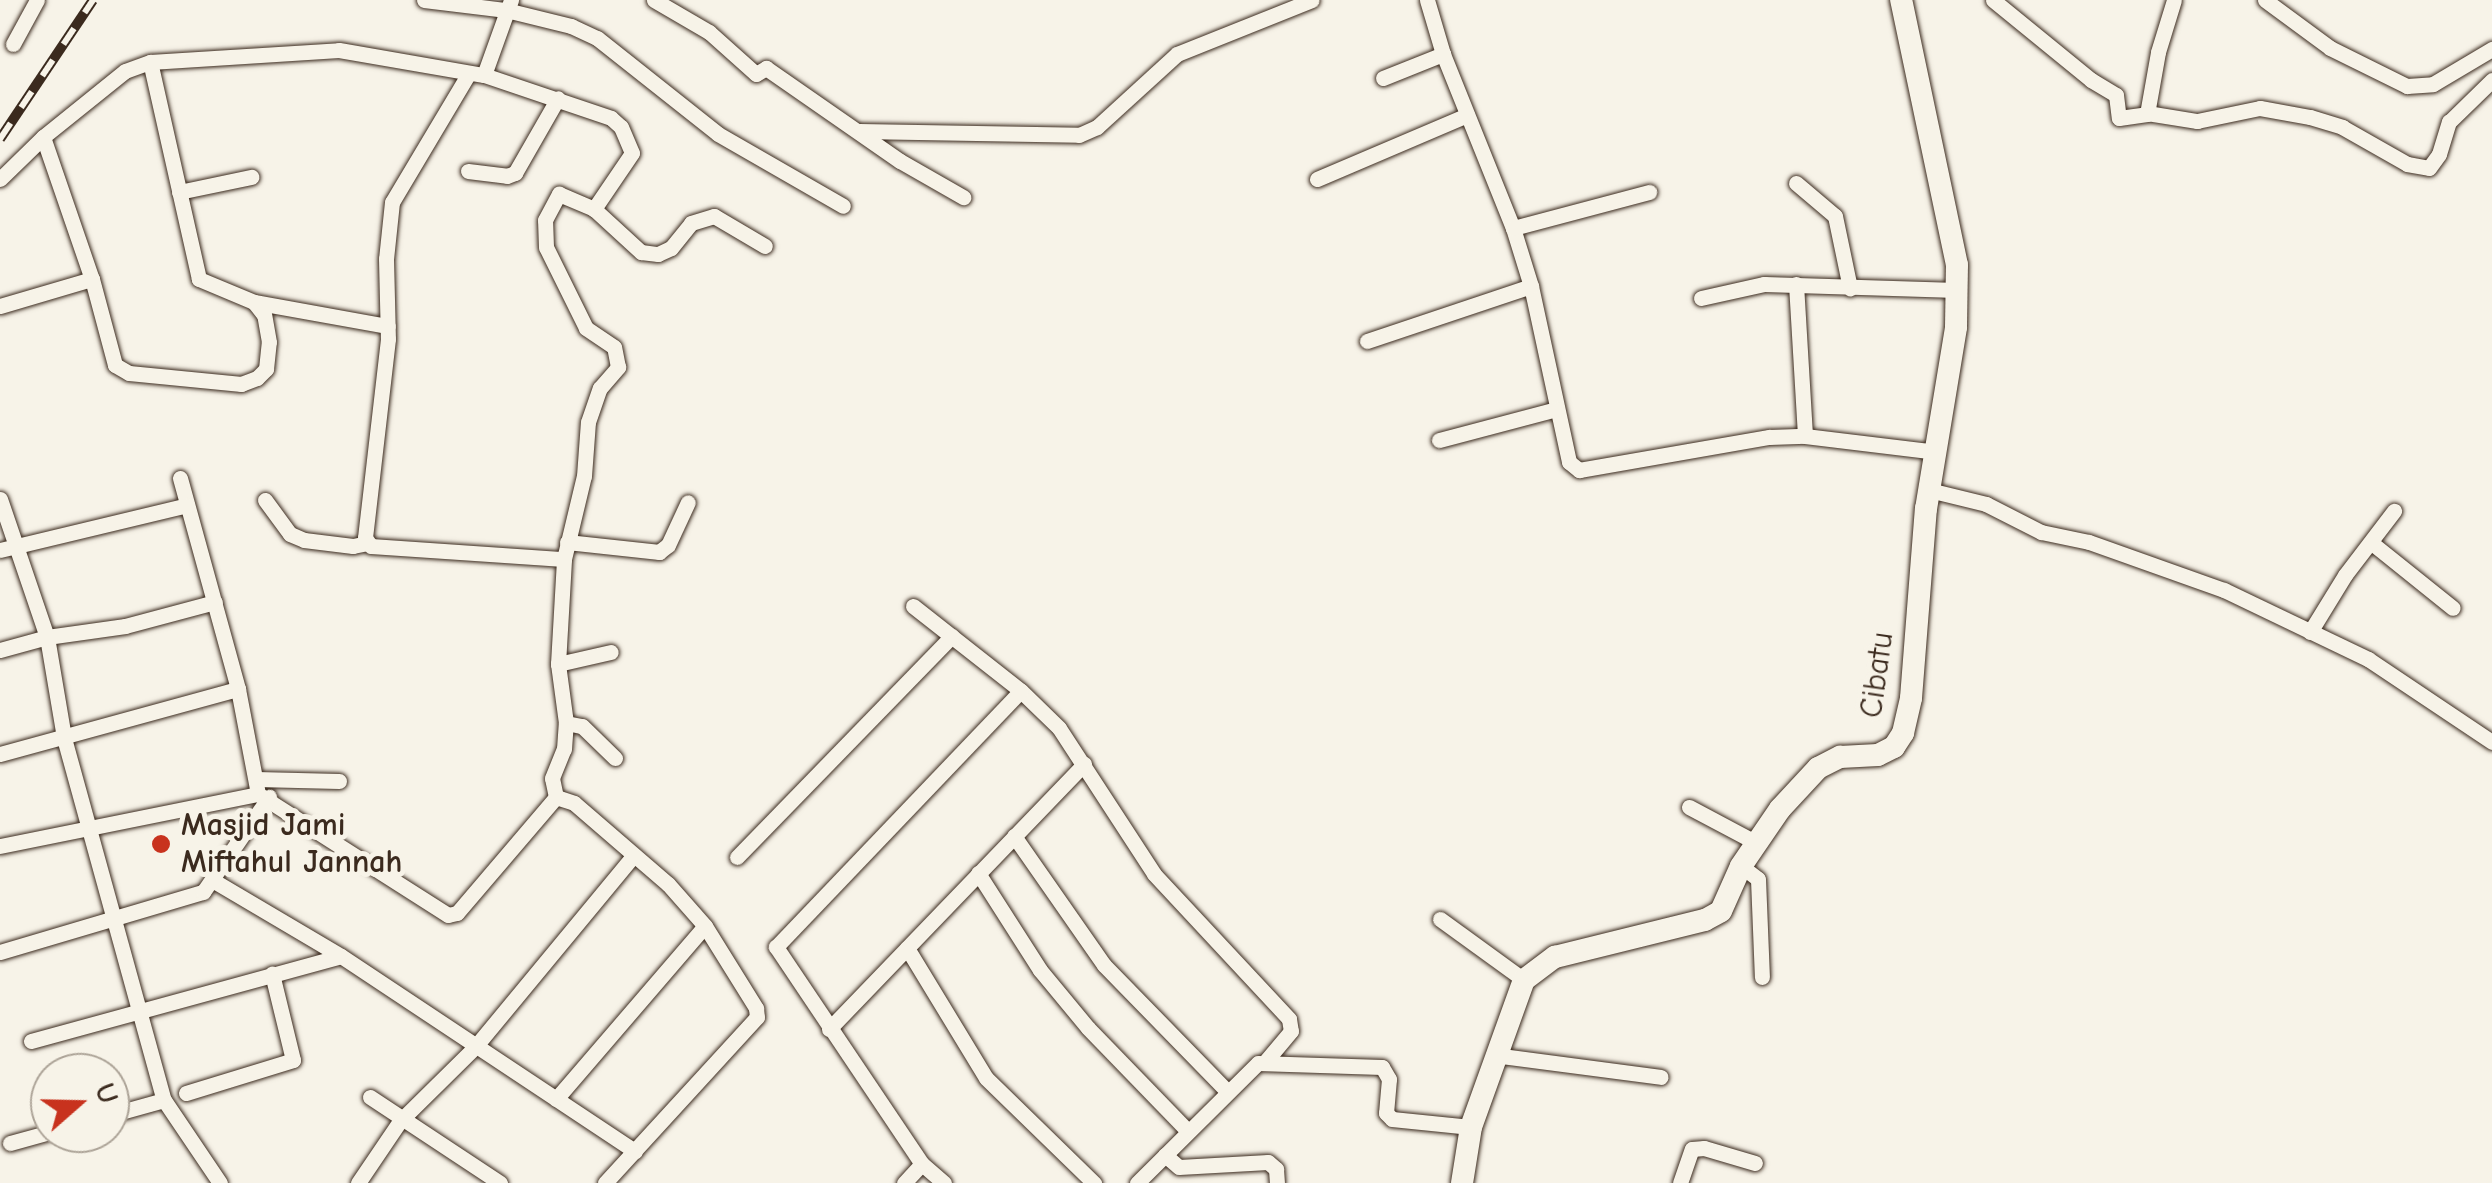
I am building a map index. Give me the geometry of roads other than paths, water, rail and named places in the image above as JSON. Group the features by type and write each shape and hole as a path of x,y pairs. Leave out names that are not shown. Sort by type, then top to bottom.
{"street":[{"path":"13,44 37,0"},
{"path":"424,0 509,5 597,38 718,134 843,206"},
{"path":"654,0 709,32 756,74 766,68 900,161 963,196"},
{"path":"859,131 1088,132 1177,54 1312,0"},
{"path":"1427,0 1443,54 1513,228 1531,286 1569,462 1579,470 1769,437 1805,436 1938,452"},
{"name":"Cibatu","path":"1524,980 1556,957 1715,914 1721,910 1741,866 1780,809 1818,768 1840,757 1878,755 1894,748 1903,733 1911,698 1929,490 1938,452 1958,265 1901,0"},
{"path":"1994,0 2091,80 2116,95 2119,118 2147,113 2197,121 2260,108 2310,117 2342,128 2407,164 2429,168 2439,154 2449,122 2492,80"},
{"path":"2147,113 2158,52 2174,0"},
{"path":"2265,0 2330,48 2406,86 2433,84 2492,48"},
{"path":"366,543 388,326 386,259 392,202 476,74 509,5"},
{"path":"0,179 43,137 125,72 150,62 339,50 476,74 612,118 628,138 632,153 594,209"},
{"path":"1382,78 1443,54"},
{"path":"150,62 198,279 254,302 388,326"},
{"path":"468,171 508,176 515,172 558,98"},
{"path":"1317,179 1466,115"},
{"path":"43,137 92,279 114,365 129,373 240,384 258,378 266,368 270,342 264,315 254,302"},
{"path":"179,192 251,177"},
{"path":"1796,182 1835,216 1850,288"},
{"path":"1513,228 1649,192"},
{"path":"556,797 552,778 564,749 566,723 558,664 564,559 584,476 588,422 600,388 618,367 614,348 586,328 546,248 545,220 559,194 594,209 641,252 658,254 671,248 691,223 714,216 765,246"},
{"path":"0,306 92,279"},
{"path":"1701,298 1764,284 1957,290"},
{"path":"1796,284 1805,436"},
{"path":"1367,341 1531,286"},
{"path":"1440,440 1556,409"},
{"path":"0,952 203,892 214,882 261,790 238,689 180,478"},
{"path":"1929,490 1986,504 2041,532 2089,542 2224,590 2415,686 2492,742"},
{"path":"0,500 47,637 64,738 164,1100 220,1183"},
{"path":"265,500 290,534 304,540 564,559"},
{"path":"567,542 659,552 668,546 688,502"},
{"path":"0,550 187,505"},
{"path":"2310,632 2345,575 2373,544 2394,510"},
{"path":"2373,544 2453,608"},
{"path":"0,650 47,637 125,626 215,602"},
{"path":"913,606 1021,691 1059,728 1154,874 1289,1019 1291,1031 1265,1062"},
{"path":"738,857 952,636"},
{"path":"558,664 611,652"},
{"path":"0,754 238,689"},
{"path":"944,1183 922,1164 776,948 1021,691"},
{"path":"566,723 582,726 615,758"},
{"path":"829,1030 1084,764"},
{"path":"0,846 261,790 339,781"},
{"path":"261,790 448,915 456,913 556,797"},
{"path":"556,797 574,803 668,884 705,926 756,1008 757,1017 605,1183"},
{"path":"1690,807 1757,843"},
{"path":"1014,836 1104,965 1227,1091"},
{"path":"358,1183 400,1121 476,1047 633,856"},
{"path":"1741,866 1758,880 1762,977"},
{"path":"978,873 1052,984 1088,1028 1187,1130"},
{"path":"214,882 341,956 636,1151"},
{"path":"1440,919 1524,980 1471,1128 1462,1183"},
{"path":"556,1098 705,926"},
{"path":"907,948 986,1078 1094,1183"},
{"path":"31,1040 341,956"},
{"path":"186,1094 293,1060 272,974"},
{"path":"1494,1055 1661,1077"},
{"path":"1137,1183 1252,1067 1265,1062 1382,1067 1389,1079 1386,1113 1392,1119 1471,1128"},
{"path":"370,1097 400,1121 500,1183"},
{"path":"130,1109 164,1100"},
{"path":"10,1143 30,1138"},
{"path":"1680,1183 1692,1149 1704,1148 1755,1163"},
{"path":"1165,1155 1179,1175 1268,1162 1276,1170 1277,1183"},
{"path":"904,1183 922,1164"}],"railway":[{"path":"0,139 93,0"}],"place":[{"name":"Masjid Jami Miftahul Jannah","path":"161,844"}]}
